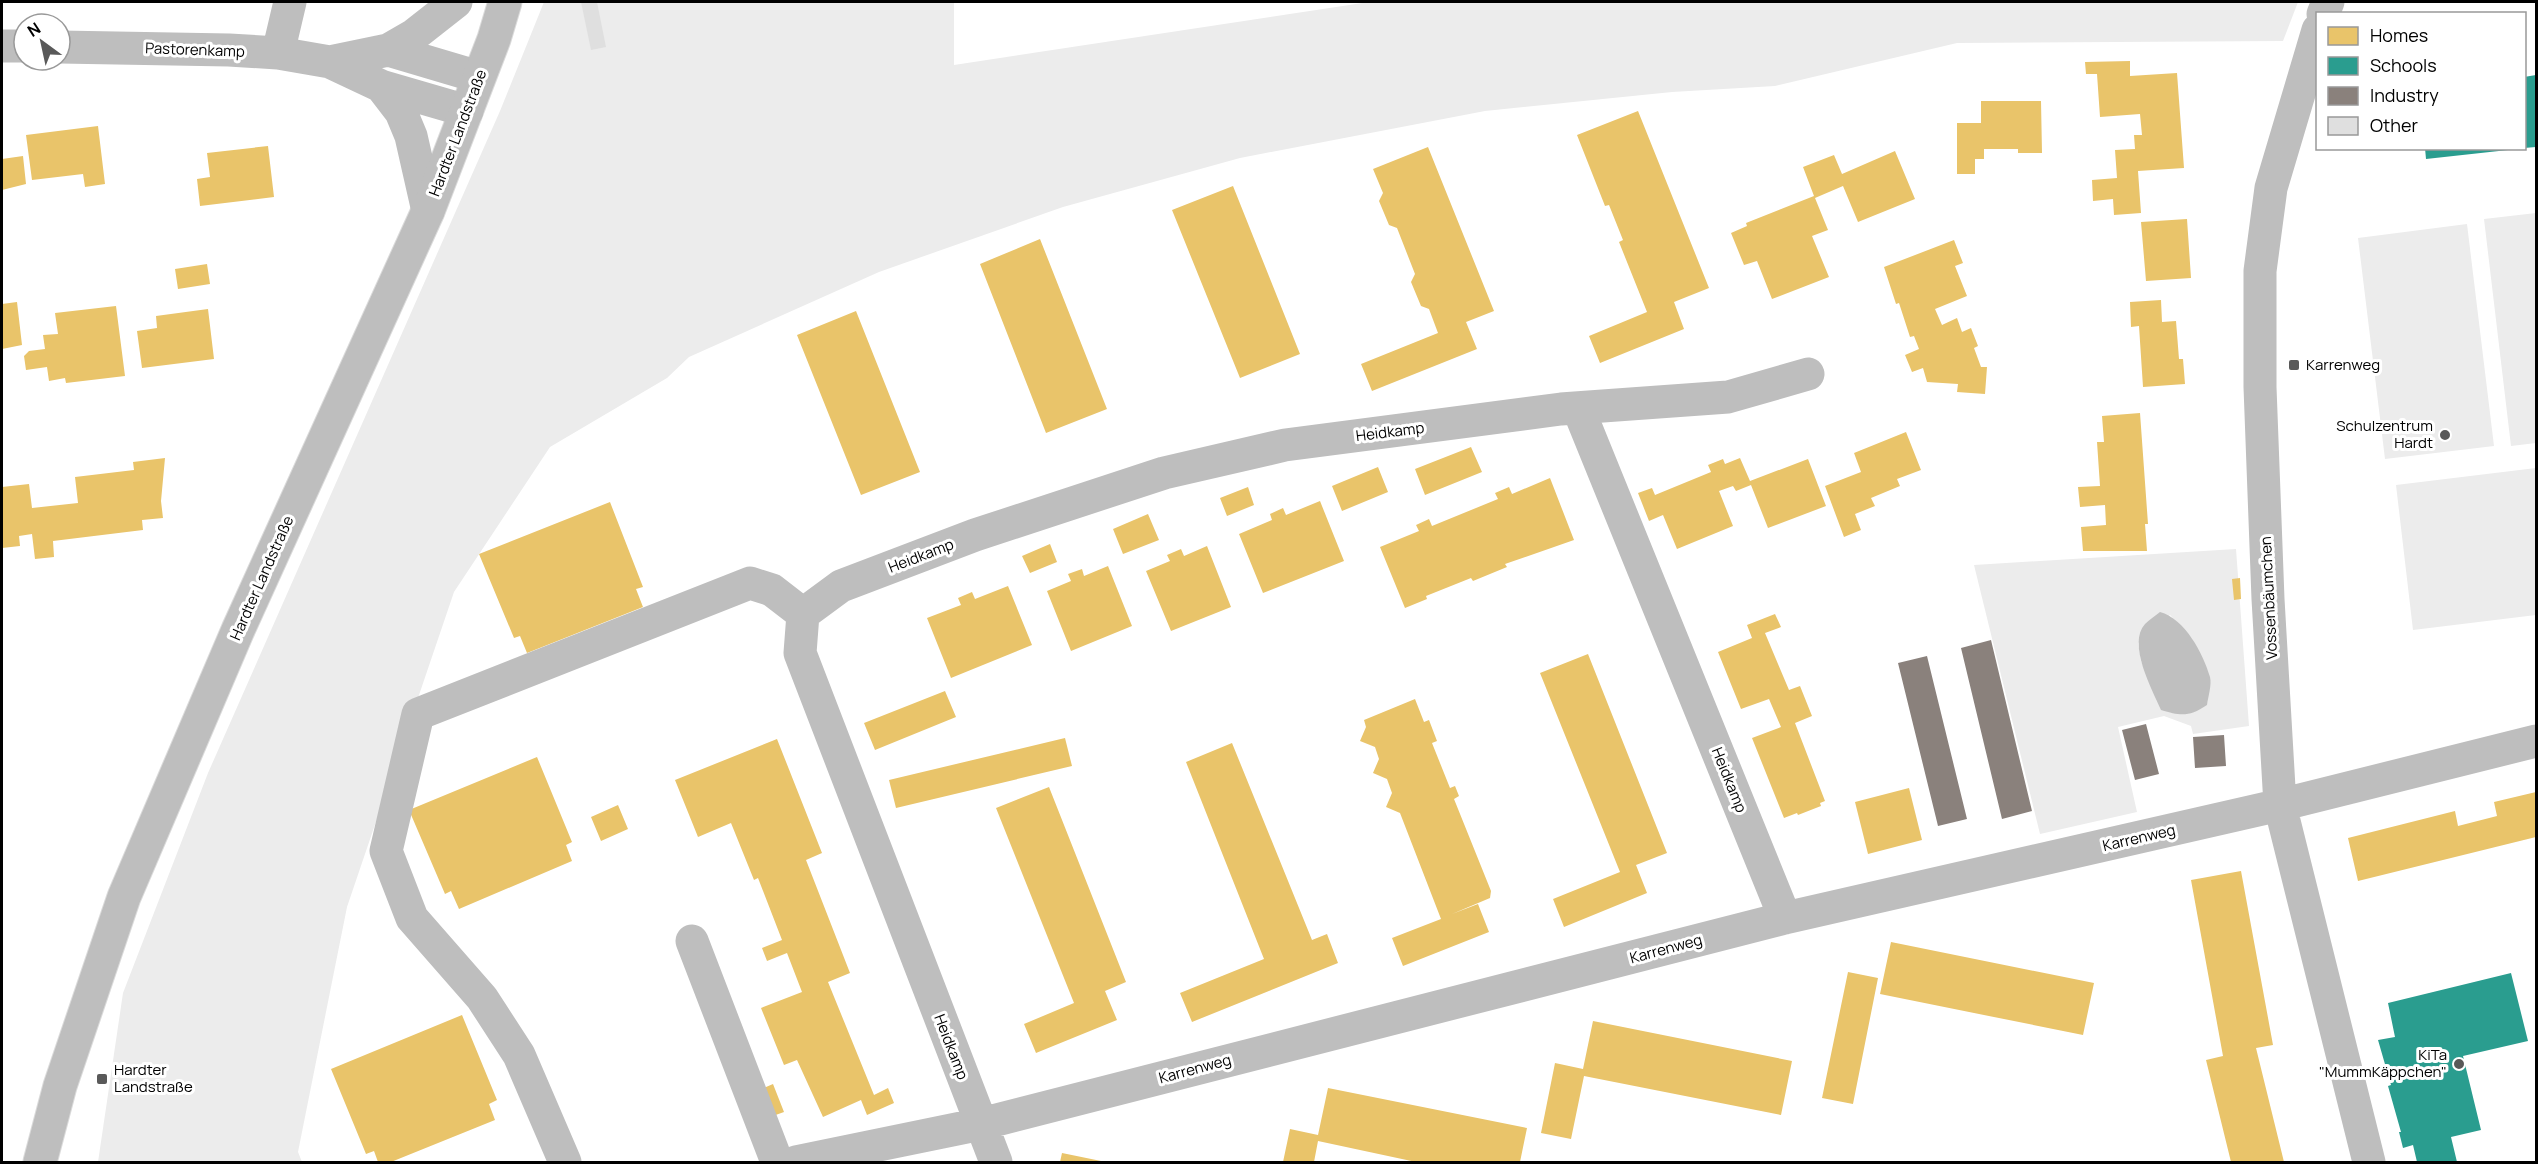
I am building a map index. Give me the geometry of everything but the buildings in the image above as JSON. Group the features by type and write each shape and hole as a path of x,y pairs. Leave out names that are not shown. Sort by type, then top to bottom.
{"street":[{"path":"278,53 290,2"},
{"name":"Pastorenkamp","path":"330,62 388,51 414,35 456,2"},
{"name":"Hardter Landstraße","path":"40,1162 60,1086 124,897 238,630 428,212 467,111 505,2"},
{"name":"Vossenbäumchen","path":"2316,37 2271,188 2260,271 2260,387 2268,588 2280,805 2369,1162"},
{"name":"Pastorenkamp","path":"72,46 278,53 330,62 381,86 467,111"},
{"name":"Pastorenkamp","path":"388,51 479,77"},
{"name":"Pastorenkamp","path":"381,86 401,112 411,136 428,212"},
{"name":"Heidkamp","path":"996,1162 800,653 803,614 841,586 975,536 1164,473 1285,445 1578,408 1728,397 1808,374"},
{"name":"Heidkamp","path":"1578,408 1785,918"},
{"path":"565,1162 519,1055 482,998 412,918 386,851 418,714 750,583 772,590 803,614"},
{"name":"Karrenweg","path":"796,1162 981,1124 1785,918 2280,805 2536,741"},
{"path":"692,941 777,1162"}],"shaded area":[{"path":"544,2 954,2 954,65 1369,2 2298,2 2283,41 1957,43 1775,86 1672,92 1485,111 1240,158 1063,207 879,272 689,357 667,378 550,447 454,592 347,907 298,1152 302,1162 98,1162 123,993 208,773 500,111"},
{"path":"2536,213 2536,443 2511,446 2484,219"},
{"path":"2467,224 2494,446 2385,459 2358,238"},
{"path":"2536,468 2536,615 2413,630 2396,485"},
{"path":"2236,549 2249,726 2193,734 2191,726 2164,716 2118,727 2137,812 2040,834 1974,565","holes":["2170,615 2187,633 2148,678 2141,661 2138,643"]},
{"path":"2160,612 2177,622 2192,638 2210,677 2207,705 2195,712 2180,714 2161,710 2147,679 2140,654 2140,633 2145,624"}],"place":[{"name":"Karrenweg","path":"2294,365"},
{"name":"Schulzentrum Hardt","path":"2445,435"},
{"name":"KiTa \"MummKäppchen\"","path":"2459,1064"},
{"name":"Hardter Landstraße","path":"102,1079"}]}
